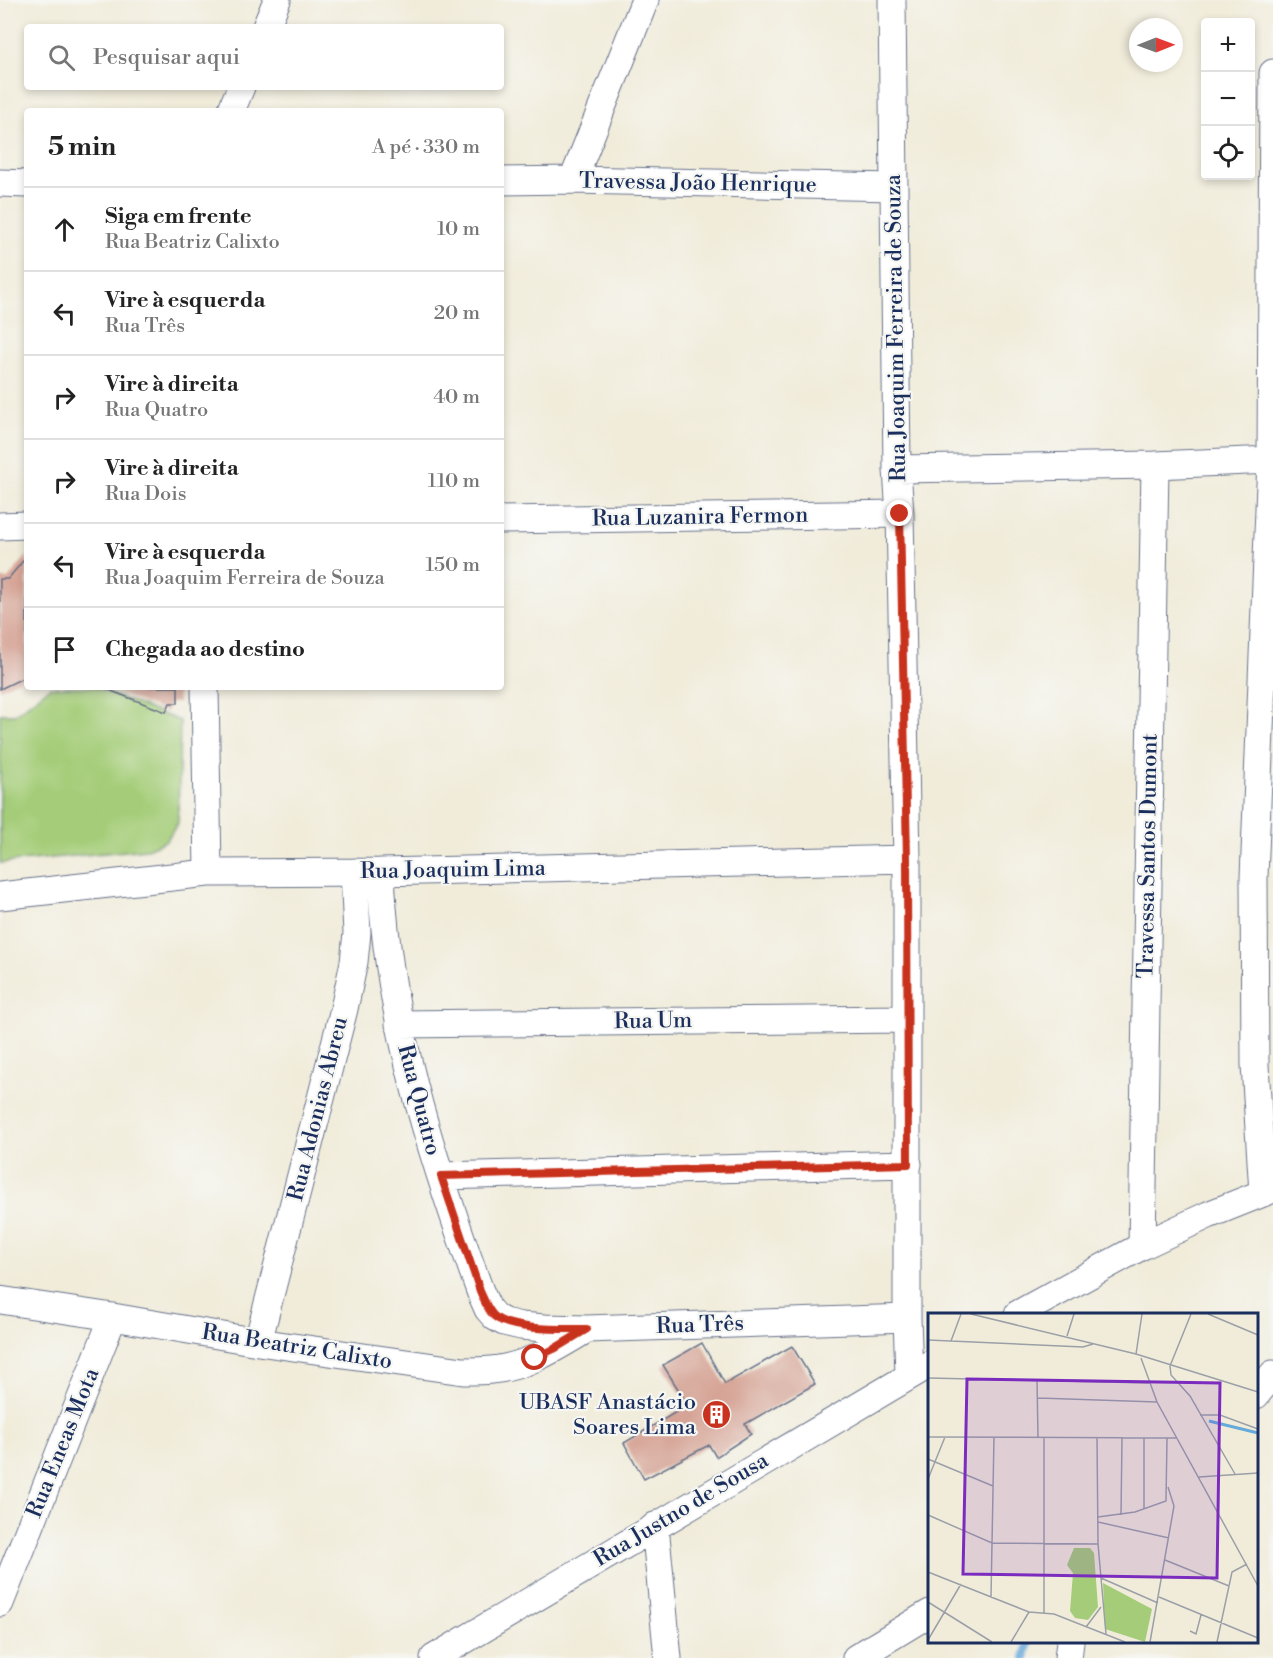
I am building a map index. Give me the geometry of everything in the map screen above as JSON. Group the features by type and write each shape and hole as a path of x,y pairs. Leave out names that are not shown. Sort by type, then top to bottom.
{"street":[{"path":"267,24 278,0"},
{"path":"573,180 645,0"},
{"name":"Rua Joaquim Ferreira de Souza","path":"892,0 897,470 900,514 907,859 907,1318 919,1369"},
{"path":"1020,1313 1142,1246 1208,1215 1268,1191 1255,1065 1254,877 1271,460 1273,73"},
{"path":"232,108 240,90"},
{"name":"Travessa João Henrique","path":"504,181 573,180 894,187"},
{"path":"0,183 24,184"},
{"path":"897,470 1155,465 1271,460"},
{"name":"Travessa Santos Dumont","path":"1142,1246 1155,465"},
{"name":"Rua Luzanira Fermon","path":"504,520 900,514"},
{"path":"0,526 24,525"},
{"path":"205,690 208,873"},
{"name":"Rua Joaquim Lima","path":"0,896 208,873 381,872 907,859"},
{"name":"Rua Adonias Abreu","path":"258,1342 344,1009 354,962 357,933 354,872"},
{"name":"Rua Quatro","path":"381,872 382,904 399,1024 422,1116 480,1291 488,1309 495,1317"},
{"name":"Rua Um","path":"399,1024 907,1019"},
{"path":"441,1176 908,1164"},
{"name":"Rua Beatriz Calixto","path":"0,1300 258,1342 463,1371 493,1370 518,1365 554,1349 587,1329"},
{"name":"Rua Eneas Mota","path":"0,1603 113,1317"},
{"name":"Rua Três","path":"495,1317 520,1326 587,1329 907,1318"},
{"name":"Rua Justno de Sousa","path":"434,1658 919,1369"},
{"path":"1258,1394 1273,1374"},
{"path":"655,1526 668,1658"},
{"path":"856,1658 928,1613"},
{"path":"1068,1658 1070,1643"}],"green space":[{"path":"46,690 102,690 180,721 178,823 166,841 147,849 0,863 0,714 15,714"}],"building":[{"path":"24,560 24,677 0,689 0,579 8,579"},
{"path":"109,690 178,690 178,703 170,703 166,712"},
{"name":"UBASF Anastácio Soares Lima","path":"702,1343 725,1384 792,1346 815,1384 745,1424 751,1434 716,1457 709,1445 644,1479 624,1443 688,1405 663,1365"}],"waterway":[{"path":"1025,1658 1028,1643"}],"place":[{"name":"UBASF Anastácio Soares Lima","path":"717,1415"}],"route":[{"path":"535,1358 587,1329 520,1326 495,1317 488,1309 480,1291 441,1176 908,1164 907,859 900,514"}]}
